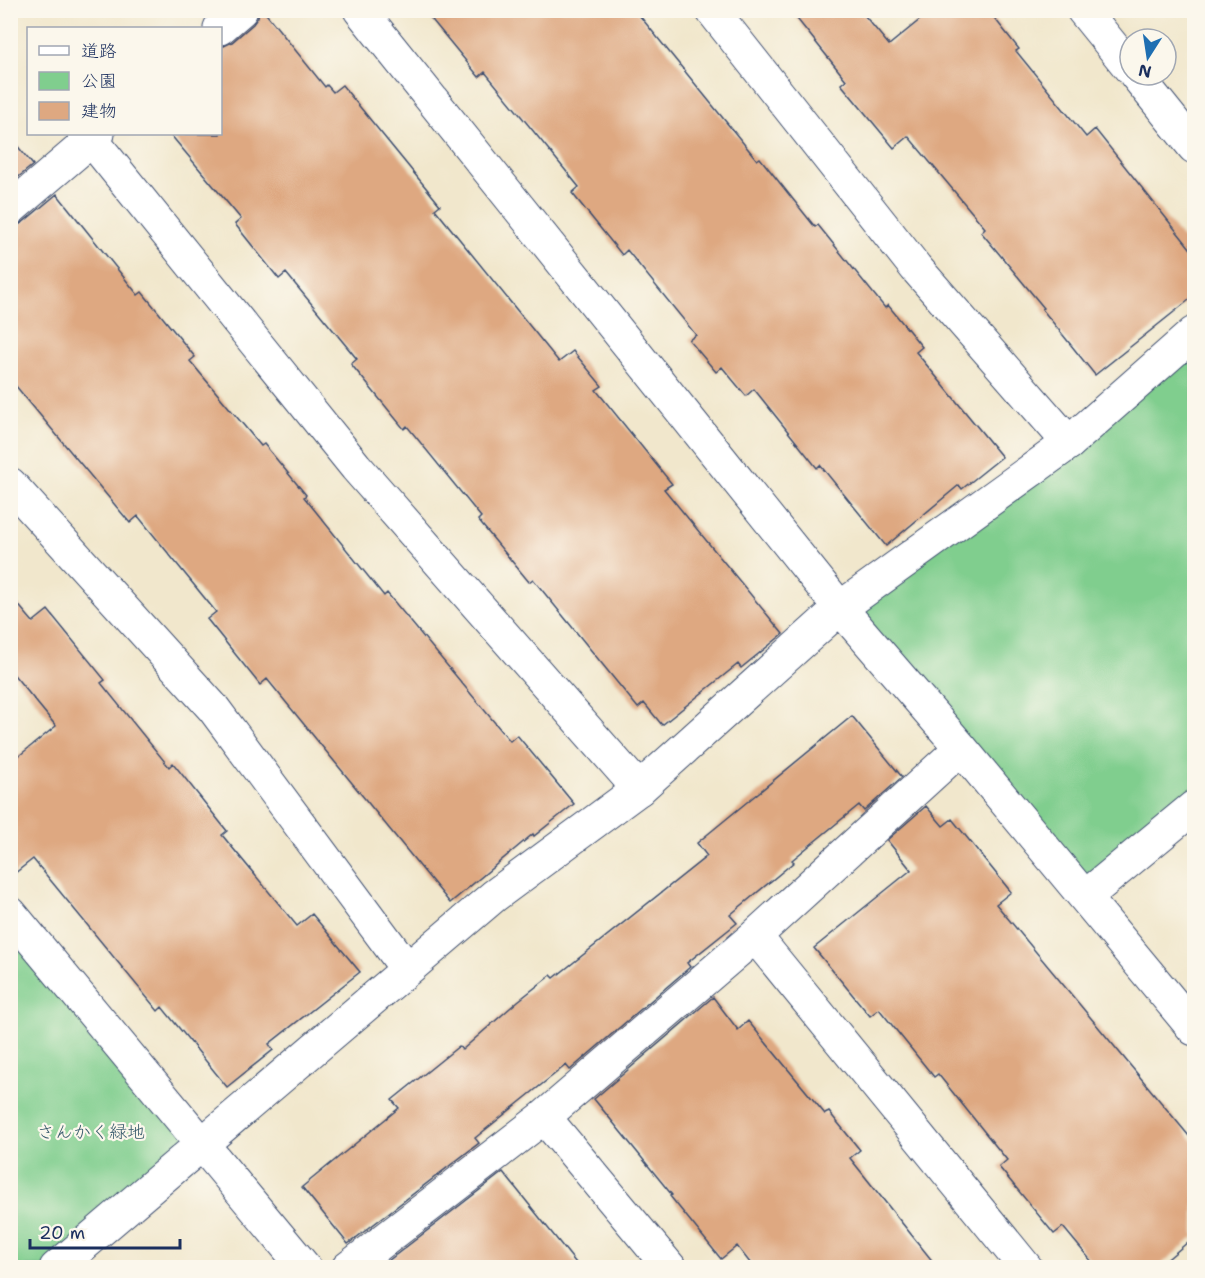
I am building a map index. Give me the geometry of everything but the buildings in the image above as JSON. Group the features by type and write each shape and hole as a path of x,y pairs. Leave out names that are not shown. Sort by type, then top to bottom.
{"street":[{"path":"221,27 241,10"},
{"path":"360,10 840,608 961,748 1194,1029"},
{"path":"712,10 916,268 1069,443"},
{"path":"1083,10 1118,53"},
{"path":"1146,87 1194,147"},
{"path":"10,209 94,136 356,467 639,789"},
{"path":"56,1268 494,896 639,789 840,608 1069,443 1194,333"},
{"path":"10,484 214,709 407,969"},
{"path":"348,1268 544,1117 755,936 961,748"},
{"path":"1085,897 1194,807"},
{"path":"10,913 305,1268"},
{"path":"755,936 1026,1268"},
{"path":"544,1117 670,1268"}],"green space":[{"path":"1194,333 1194,807 1085,897 840,608"},
{"name":"さんかく緑地","path":"10,913 203,1143 56,1267 11,1267"}]}
